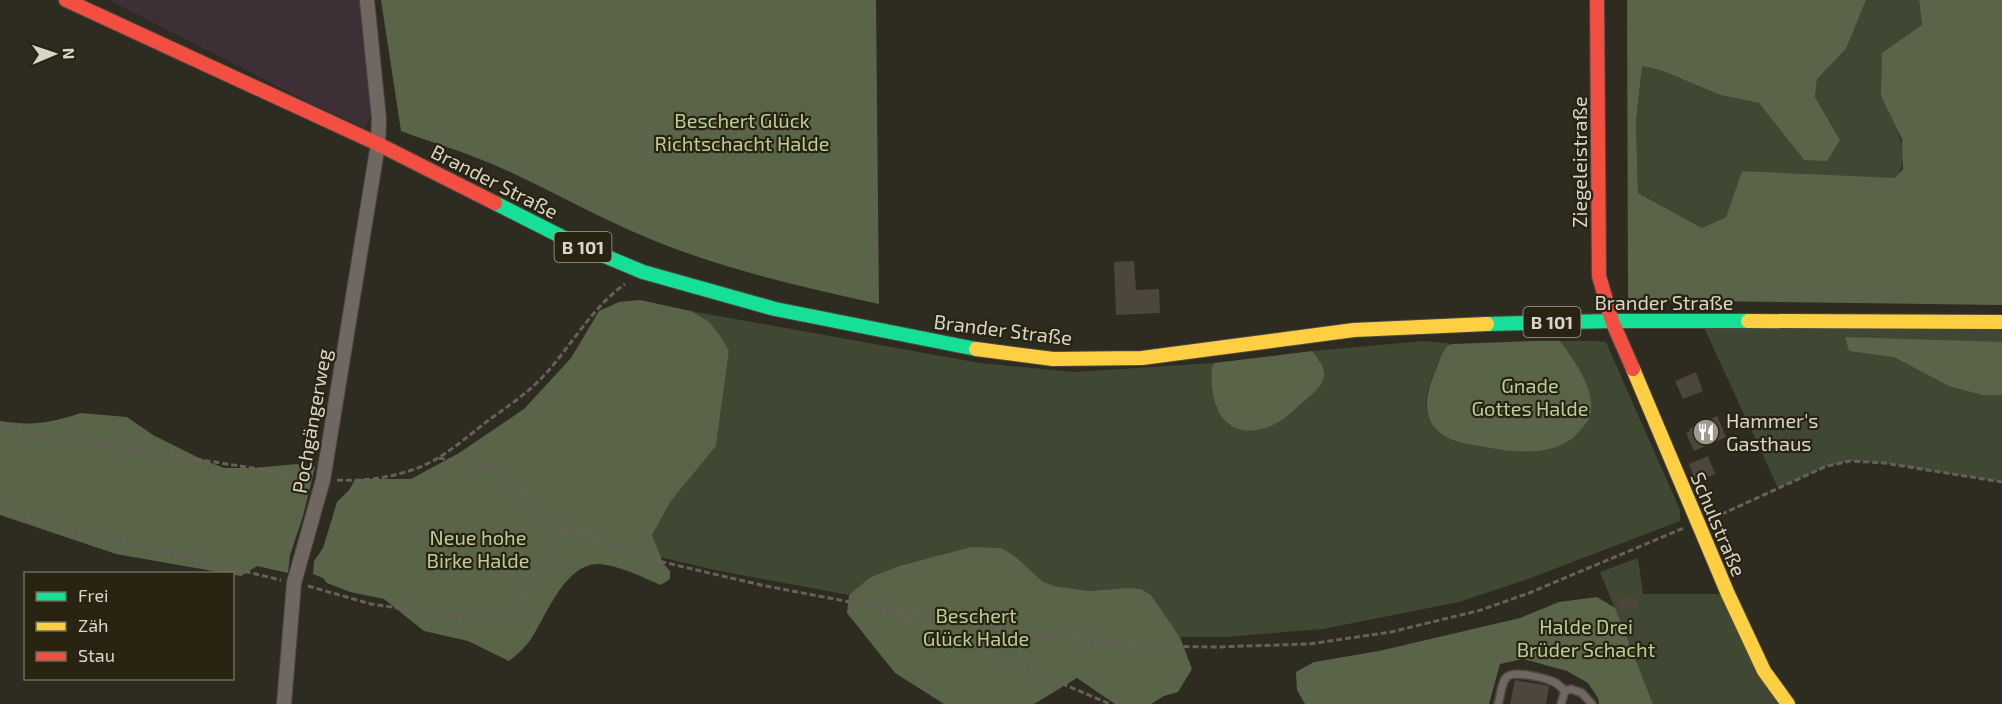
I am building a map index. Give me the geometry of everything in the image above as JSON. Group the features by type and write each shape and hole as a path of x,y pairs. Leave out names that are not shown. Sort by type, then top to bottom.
{"main road":[{"name":"Brander Straße","path":"66,0 378,144 576,244 643,272 775,309 957,346 1053,359 1142,358 1365,329 1430,325 1611,321 2002,322"},
{"name":"Ziegeleistraße","path":"1597,0 1599,276 1611,321"},
{"name":"Schulstraße","path":"1611,321 1697,524 1764,671 1788,704"}],"street":[{"name":"Pochgängerweg","path":"284,704 294,582 323,480 378,144 379,119 367,0"}],"lane":[{"path":"1498,704 1504,680 1509,675 1517,674 1549,680 1557,683 1565,691"},
{"path":"1565,691 1571,689 1582,693 1592,704"},
{"path":"1560,704 1565,691"}],"path":[{"path":"0,428 323,480 372,479 417,469 439,458 525,395 549,371 611,295 643,272"},
{"path":"439,458 499,469 548,521 641,557 761,585 889,610 1030,634 1145,646 1216,647 1309,644 1391,632 1481,610 1529,593 1697,524 1827,466 1850,461 1884,463 2002,482"},
{"path":"0,511 32,521 294,582 371,604 482,620 500,619 515,611 568,528"},
{"path":"889,610 1110,704"}],"shaded area":[{"path":"109,0 364,0 370,118 365,128 312,104"}],"green space":[{"name":"Beschert Glück Richtschacht Halde","path":"381,0 876,0 879,304 768,278 687,253 619,226 487,162 401,131"},
{"path":"1627,0 1866,0 1846,49 1817,79 1815,97 1840,140 1827,161 1804,160 1759,103 1720,95 1663,71 1642,66 1636,122 1638,193 1702,228 1726,217 1742,171 1895,178 1903,169 1902,139 1881,96 1882,53 1922,25 1919,0 2002,0 2002,305 1628,300"},
{"path":"1866,0 1919,0 1922,25 1881,96 1896,126 1903,148 1901,169 1895,179 1742,171 1726,217 1702,228 1638,193 1636,122 1642,66 1663,71 1720,95 1759,103 1804,160 1840,140 1815,97 1817,79 1846,49"},
{"name":"Neue hohe Birke Halde","path":"640,300 691,311 708,321 720,335 729,351 716,446 671,501 652,535 663,563 670,571 670,579 661,585 615,567 600,564 588,565 568,579 552,601 529,642 509,661 468,641 424,631 384,599 350,592 327,583 323,578 313,574 314,561 323,548 337,502 350,489 355,479 411,479 459,453 524,409 571,358 599,311 619,302"},
{"path":"691,311 980,363 1074,372 1214,363 1211,379 1216,408 1240,425 1258,430 1289,415 1321,383 1320,362 1312,351 1424,341 1453,344 1444,350 1428,388 1427,410 1432,423 1441,432 1468,444 1512,450 1590,398 1570,355 1560,341 1606,342 1680,510 1680,521 1528,579 1459,602 1323,629 1226,637 1180,637 1151,595 1126,588 1089,591 1054,586 1042,581 1016,557 971,547 900,566 869,578 849,595 715,570 660,557 652,535 671,501 716,446 729,351 720,335 708,321"},
{"path":"1701,321 2002,322 2002,482 1884,463 1850,461 1827,466 1778,488"},
{"path":"1845,337 2002,342 2002,395 1982,395 1949,386 1894,357 1849,351"},
{"name":"Gnade Gottes Halde","path":"1560,341 1587,386 1591,406 1590,416 1574,437 1564,444 1540,451 1515,451 1463,443 1443,435 1432,424 1427,408 1428,391 1442,353 1447,346"},
{"path":"1312,351 1323,369 1323,380 1315,392 1286,417 1275,424 1255,430 1237,428 1223,418 1212,390 1211,376 1214,363"},
{"path":"81,413 127,417 153,435 224,468 296,464 315,467 303,516 290,555 288,573 257,566 241,576 234,575 234,572 218,572 116,554 0,515 0,421 41,423"},
{"name":"Beschert Glück Halde","path":"971,547 1001,548 1016,557 1042,581 1054,586 1089,591 1141,589 1151,595 1180,637 1192,669 1178,692 1164,696 1151,704 1115,704 1077,678 1034,704 944,704 895,673 847,613 849,595 869,578 899,566"},
{"path":"1638,558 1643,594 1723,594 1780,704 1653,704 1600,572"},
{"name":"Halde Drei Brüder Schacht","path":"1597,597 1615,608 1653,704 1599,704 1598,698 1588,683 1567,671 1523,659 1500,664 1489,704 1305,704 1297,690 1296,672 1314,662 1379,651 1520,618 1559,602"}],"building":[{"path":"1134,261 1136,290 1159,289 1160,313 1116,315 1114,262"},
{"path":"1696,372 1703,391 1683,399 1675,381"},
{"name":"Hammer's Gasthaus","path":"1717,416 1726,437 1694,451 1686,433 1690,431 1689,429"},
{"path":"1708,456 1715,474 1696,482 1689,464"},
{"path":"1620,598 1638,598 1637,610 1620,609"},
{"path":"1515,680 1549,686 1546,704 1510,704"}],"traffic: fast":[{"path":"495,203 576,244 643,272 775,309 976,349"},
{"path":"1487,324 1748,321"}],"traffic: slow":[{"path":"1748,321 2002,322"},
{"path":"976,349 1053,359 1142,358 1354,330 1487,324"},
{"path":"1633,369 1728,594 1764,671 1788,704"}],"traffic: jam":[{"path":"66,0 378,144 495,203"},
{"path":"1597,0 1599,276 1612,321 1633,369"}],"place":[{"name":"Hammer's Gasthaus","path":"1706,432"}]}
